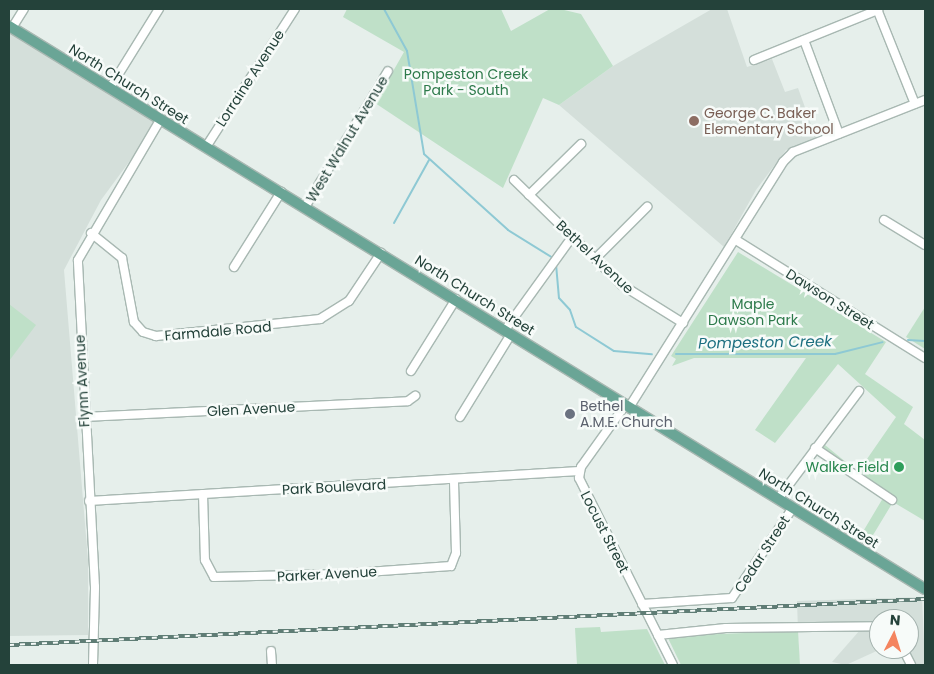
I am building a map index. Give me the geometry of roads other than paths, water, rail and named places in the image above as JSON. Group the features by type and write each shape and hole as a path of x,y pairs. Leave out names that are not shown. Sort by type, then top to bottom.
{"main road":[{"name":"North Church Street","path":"10,27 456,299 792,509 925,589"}],"street":[{"path":"10,27 24,9"},
{"path":"110,88 159,9"},
{"name":"Lorraine Avenue","path":"206,147 295,9"},
{"path":"754,60 878,10 915,104"},
{"path":"804,40 839,134"},
{"name":"West Walnut Avenue","path":"305,207 388,71"},
{"path":"579,471 628,405 683,323 783,162 793,152 925,100"},
{"name":"Flynn Avenue","path":"93,665 95,587 84,417 78,272 80,254 160,120"},
{"path":"529,195 581,144"},
{"name":"Bethel Avenue","path":"514,180 628,290 683,323"},
{"path":"234,267 281,192"},
{"path":"595,259 647,207"},
{"path":"884,220 925,245"},
{"name":"Farmdale Road","path":"91,233 122,258 134,322 142,332 156,336 320,319 349,301 381,253"},
{"path":"460,417 508,332 572,237"},
{"name":"Dawson Street","path":"736,240 925,358"},
{"path":"411,371 456,299"},
{"path":"778,499 859,391"},
{"name":"Glen Avenue","path":"84,417 408,401 415,396"},
{"path":"815,448 892,500"},
{"name":"Park Boulevard","path":"89,500 454,482 579,471"},
{"name":"Locust Street","path":"579,471 582,487 673,665"},
{"name":"Parker Avenue","path":"203,494 205,560 210,573 217,578 246,578 446,567 455,558 454,482"},
{"name":"Cedar Street","path":"642,604 732,598 792,509"},
{"path":"658,635 802,627 869,626"},
{"path":"271,650 272,665"}],"waterway":[{"name":"Pompeston Creek","path":"384,9 407,51 424,154 508,230 553,258"},
{"path":"394,223 429,160"},
{"name":"Pompeston Creek","path":"556,264 559,298 570,310 576,327 614,351 652,354"},
{"name":"Pompeston Creek","path":"908,340 925,341"},
{"name":"Pompeston Creek","path":"676,354 835,354 883,342"}],"railway":[{"path":"9,645 925,599"}],"place":[{"name":"George C. Baker Elementary School","path":"694,121"},
{"name":"Bethel A.M.E. Church","path":"570,414"},
{"name":"Walker Field","path":"899,467"}],"park label":[{"name":"Pompeston Creek Park - South","path":"466,82"},
{"name":"Maple Dawson Park","path":"753,312"}]}
